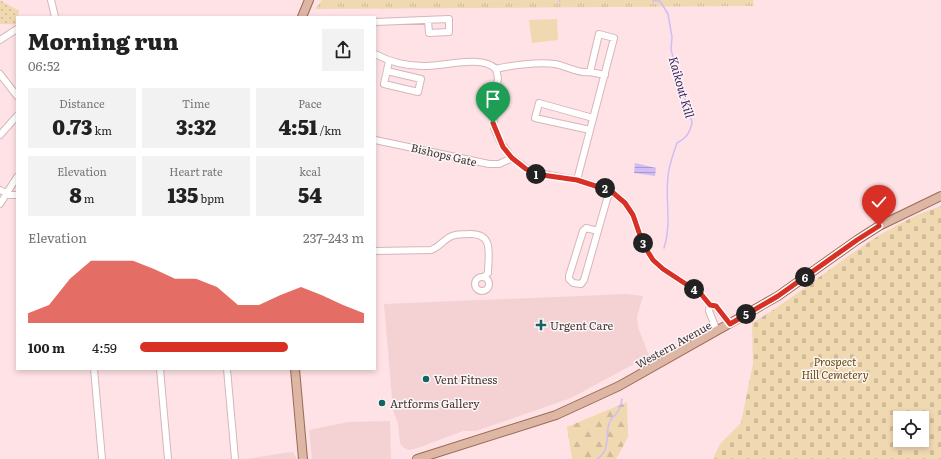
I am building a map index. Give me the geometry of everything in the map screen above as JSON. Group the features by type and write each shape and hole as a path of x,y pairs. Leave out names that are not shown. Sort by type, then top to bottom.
{"main road":[{"path":"302,16 309,0"},
{"name":"Western Avenue","path":"417,459 510,430 592,400 778,296 879,226 941,196"},
{"path":"295,370 303,459"}],"street":[{"path":"51,0 56,16"},
{"path":"376,22 428,20"},
{"path":"0,40 16,30"},
{"path":"577,180 614,38 599,34 590,72"},
{"path":"376,54 389,61 424,66 482,62 488,63 496,69 498,78 493,110 493,123 500,141 512,158 532,172 577,180 611,191 625,203 633,215 648,253 663,269 701,294 710,305 716,306 730,324"},
{"path":"387,71 421,78 418,92 384,84 389,61"},
{"path":"496,69 510,66 554,64 583,73 590,72 605,75"},
{"path":"0,74 16,95"},
{"path":"590,130 535,118 539,103 594,118"},
{"path":"0,135 16,117"},
{"name":"Bishops Gate","path":"376,140 489,164 499,164 512,158"},
{"path":"0,204 3,192 16,178"},
{"path":"598,230 586,228 582,231 569,276 569,279 573,283 581,284 584,280 607,199 611,191"},
{"path":"3,192 16,196"},
{"path":"376,251 431,250 438,247 453,235 478,234 484,237 488,244 488,273 484,277"},
{"path":"710,305 709,311 717,331"},
{"path":"94,370 102,459"},
{"path":"160,370 168,459"},
{"path":"227,370 235,459"}],"shaded area":[{"path":"635,163 656,168 655,176 634,173"},
{"path":"626,294 643,296 637,317 638,327 649,356 571,398 476,431 463,431 418,448 409,450 404,448 400,443 398,424 393,410 384,304"},
{"path":"390,421 391,459 312,459 309,430 348,422"},
{"path":"293,452 297,459 246,459 284,453"}],"green space":[{"path":"0,0 19,11 18,16 16,16 16,24 0,24"},
{"path":"322,0 753,0 754,6 315,9"},
{"path":"557,19 558,40 532,43 529,20"},
{"name":"Prospect Hill Cemetery","path":"941,206 941,459 713,459 720,444 741,423 753,364 752,323 799,292 867,243 915,216"},
{"path":"627,402 628,437 616,459 572,459 567,427"}],"waterway":[{"name":"Kaikout Kill","path":"653,0 660,1 668,14 672,37 671,49 692,122 687,135 677,143 669,168 667,185 668,230 664,248"},
{"name":"Kaikout Kill","path":"597,459 605,451 608,426 611,419 618,411 622,399"}],"place":[{"name":"Urgent Care","path":"541,325"},
{"name":"Vent Fitness","path":"426,379"},
{"name":"Artforms Gallery","path":"382,403"}],"route":[{"path":"493,123 503,147 518,164 526,169 542,175 577,180 599,186 611,191 620,198 633,215 643,244 653,260 663,269 701,294 710,305 716,306 730,324 778,296 879,226"}]}
